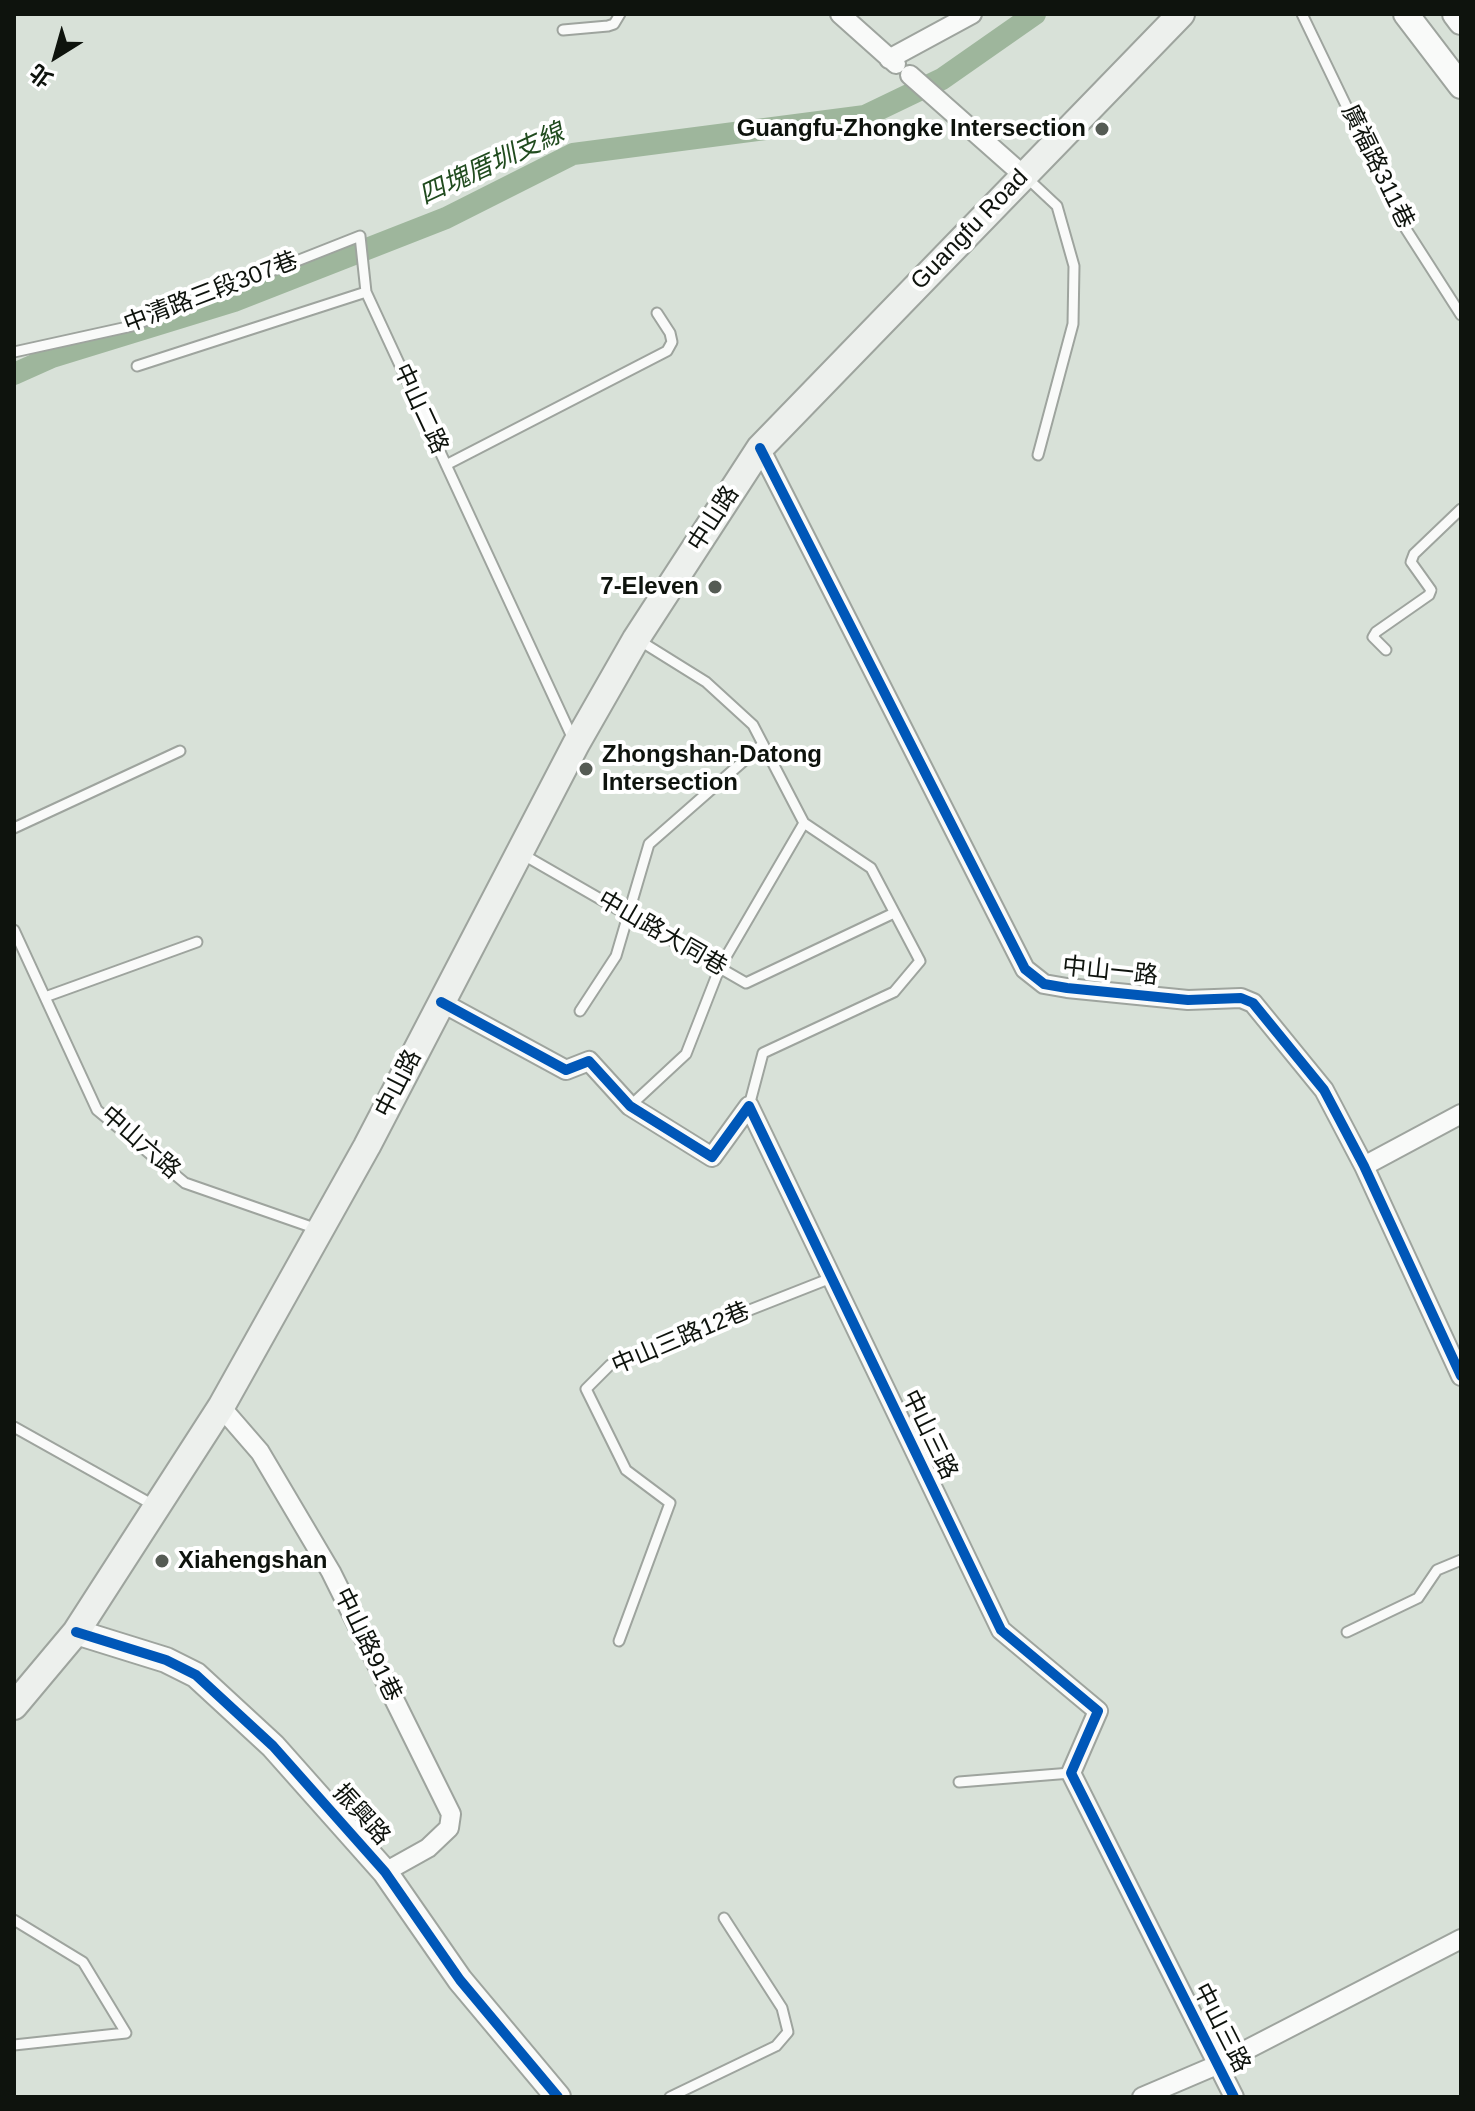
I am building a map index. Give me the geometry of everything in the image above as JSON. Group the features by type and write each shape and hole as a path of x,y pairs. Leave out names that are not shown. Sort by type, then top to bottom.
{"main road":[{"name":"Guangfu Road","path":"760,448 1181,14"},
{"name":"中山路","path":"14,1706 76,1632 221,1407 320,1230 576,744 636,639 760,448"}],"street":[{"path":"840,14 889,59 963,118 1023,175"},
{"path":"889,59 972,14"},
{"path":"1406,14 1461,86"},
{"path":"1455,14 1461,22"},
{"name":"中山一路","path":"760,448 1025,969 1044,984 1067,988 1188,1000 1241,998 1253,1003 1324,1090 1454,1348 1461,1376"},
{"path":"441,1002 566,1070 589,1061 630,1106 712,1157 749,1106"},
{"name":"中山三路","path":"749,1106 1001,1630 1098,1711 1071,1773 1234,2097"},
{"path":"1364,1166 1461,1114"},
{"name":"中山路91巷","path":"221,1407 260,1452 331,1572 451,1814 449,1828 428,1848 385,1872"},
{"name":"振興路","path":"76,1632 166,1660 196,1675 273,1746 385,1872 460,1980 558,2097"},
{"path":"1142,2097 1217,2065 1461,1939"}],"lane":[{"path":"563,30 608,26 614,24 620,14"},
{"name":"廣福路311巷","path":"1302,14 1404,226 1461,315"},
{"path":"1023,175 1057,206 1074,266 1073,324 1038,455"},
{"name":"中山二路","path":"360,236 366,292 576,744"},
{"name":"中清路三段307巷","path":"14,352 132,326 360,236"},
{"path":"137,366 366,292"},
{"path":"446,465 667,351 672,342 670,333 657,313"},
{"path":"1386,650 1373,637 1376,632 1429,595 1431,590 1411,562 1414,554 1461,509"},
{"path":"636,639 706,682 753,725 804,823 871,868 920,961 894,992 763,1053 749,1106"},
{"path":"580,1011 616,956 626,912 649,844 763,744"},
{"path":"14,828 180,751"},
{"path":"630,1106 686,1054 720,967 804,823"},
{"name":"中山路大同巷","path":"519,852 746,983 894,913"},
{"name":"中山六路","path":"14,930 97,1110 185,1183 320,1230"},
{"path":"45,997 197,942"},
{"name":"中山三路12巷","path":"619,1641 670,1503 626,1470 586,1389 610,1365 831,1278"},
{"path":"14,1427 155,1506"},
{"path":"1347,1632 1418,1598 1437,1570 1461,1560"},
{"path":"959,1782 1071,1773"},
{"path":"670,2097 776,2046 788,2032 782,2008 724,1918"},
{"path":"14,1920 83,1962 126,2033 14,2045"}],"waterway":[{"name":"四塊厝圳支線","path":"14,374 52,357 234,301 446,218 573,154 865,116 942,79 1035,14"}],"cycle path":[{"path":"760,448 1025,969 1044,984 1067,988 1188,1000 1241,998 1253,1003 1324,1090 1364,1166 1461,1376"},
{"path":"441,1002 566,1070 589,1061 630,1106 712,1157 749,1106 1001,1630 1098,1711 1071,1773 1234,2097"},
{"path":"76,1632 166,1660 196,1675 273,1746 385,1872 460,1980 558,2097"}],"place":[{"name":"Guangfu-Zhongke Intersection","path":"1102,129"},
{"name":"7-Eleven","path":"715,587"},
{"name":"Zhongshan-Datong Intersection","path":"586,769"},
{"name":"Xiahengshan","path":"162,1561"}]}
